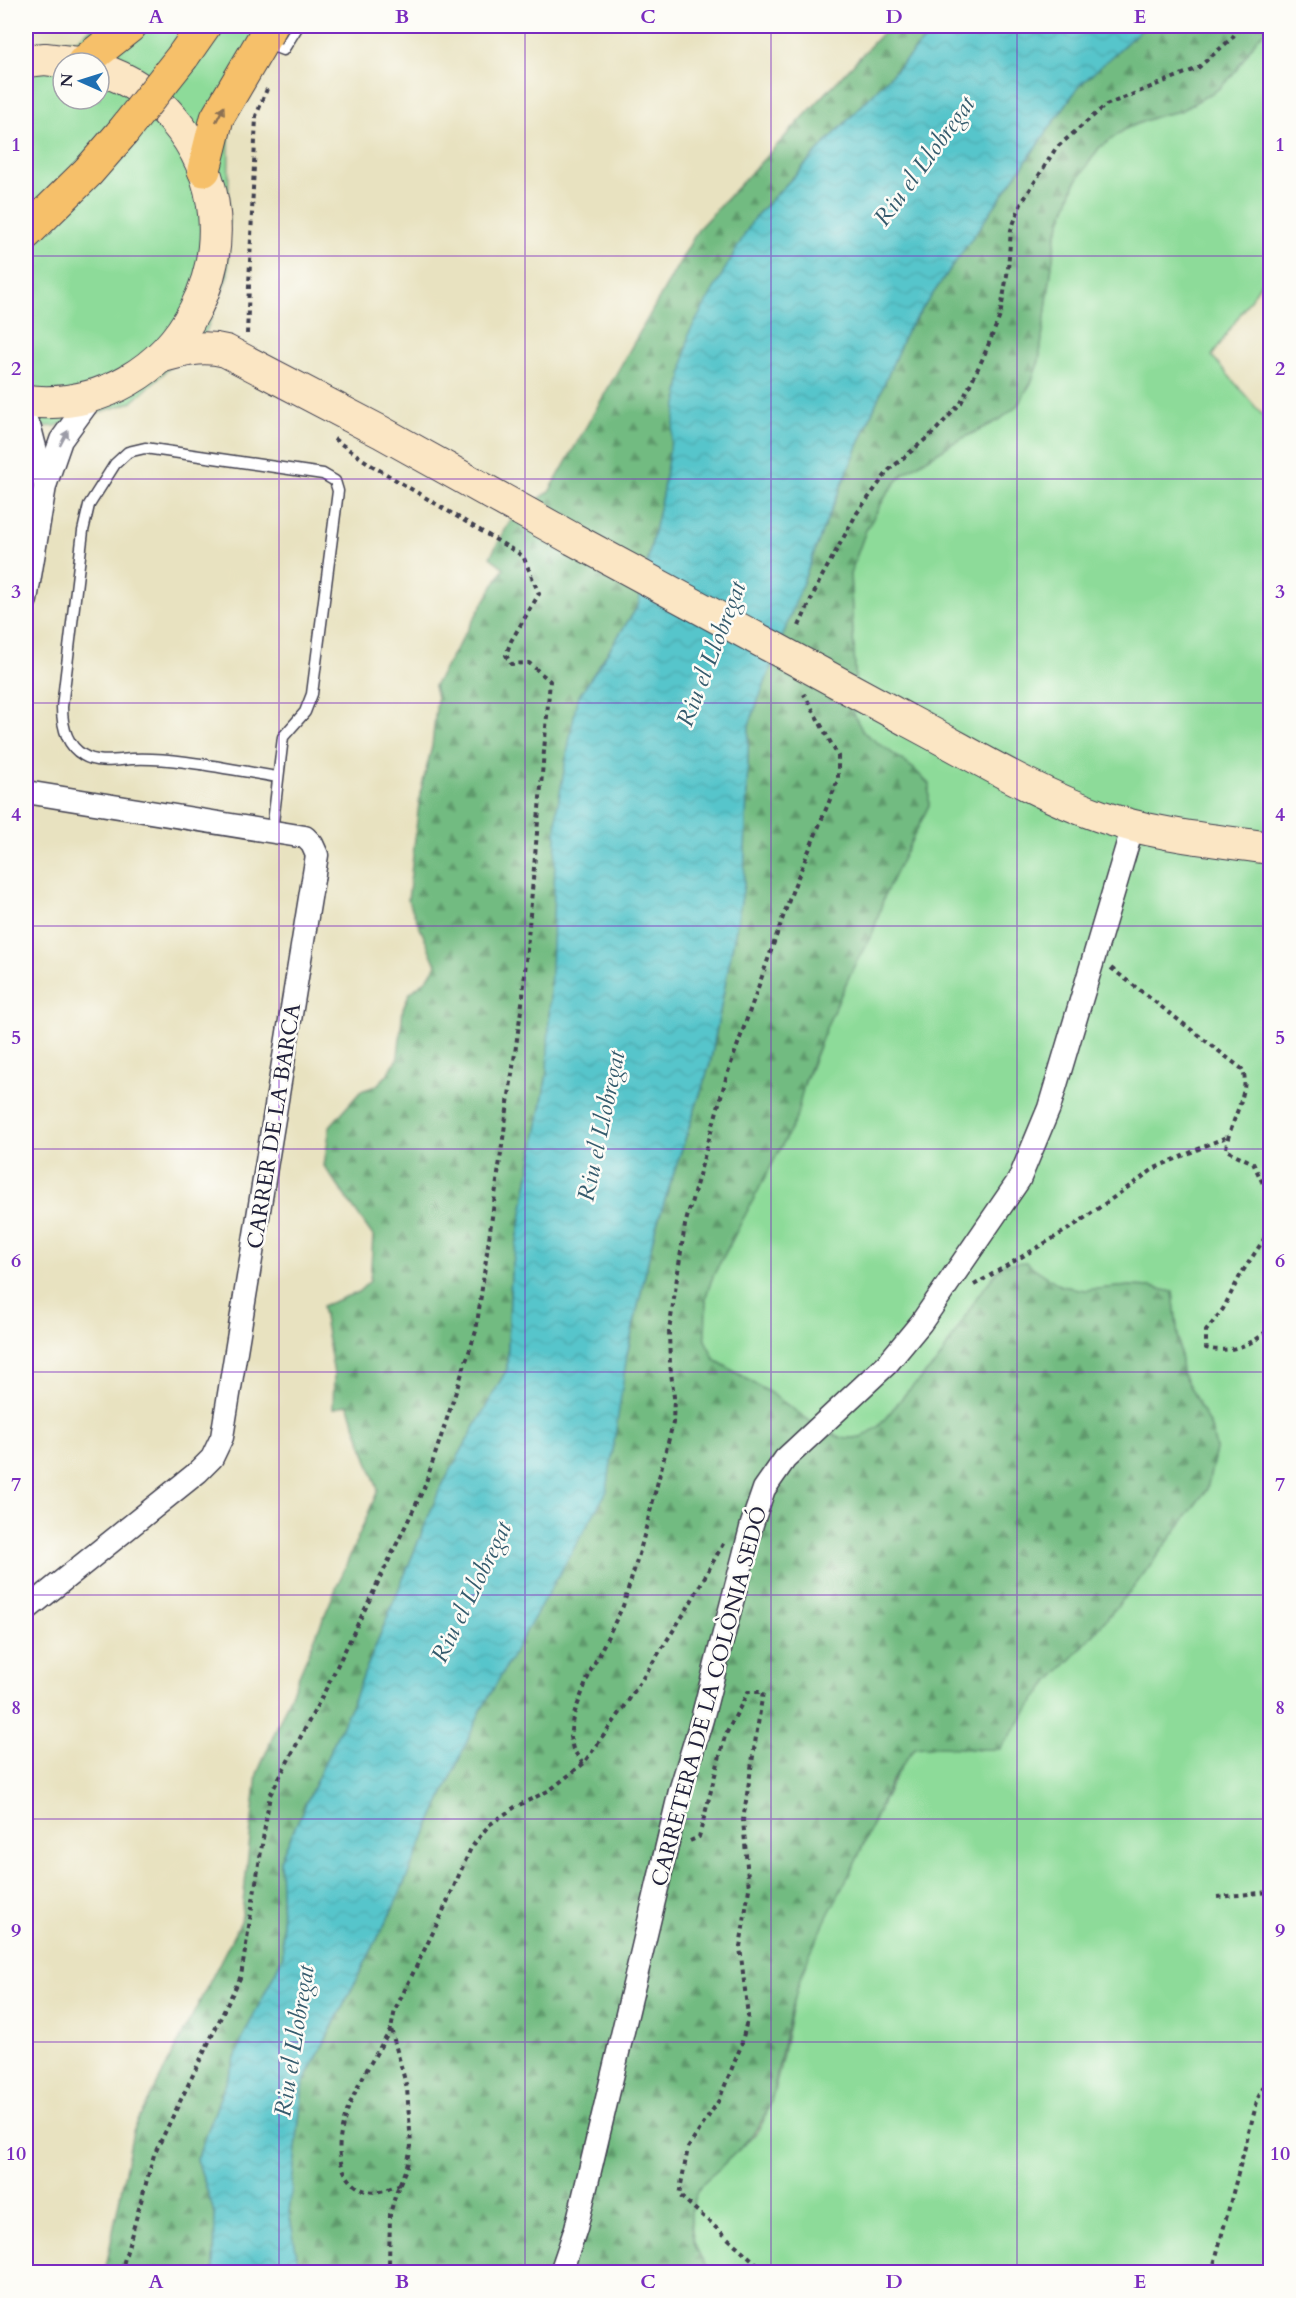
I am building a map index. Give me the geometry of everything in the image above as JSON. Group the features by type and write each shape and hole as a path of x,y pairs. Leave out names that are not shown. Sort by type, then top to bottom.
{"highway":[{"path":"98,51 130,26"},
{"path":"26,233 88,172 122,133 183,57 204,26"},
{"path":"204,170 217,118 272,39"}],"main road":[{"path":"26,61 51,60"},
{"path":"26,401 54,402 93,396 133,378 160,357 184,330 205,291 212,267 215,218 211,194 204,170 190,141 165,110 147,94 111,74"},
{"path":"205,291 217,324 226,340 246,360"},
{"path":"160,357 194,348 211,348 226,351 246,360 1033,787 1098,815 1133,826 1270,848"}],"street":[{"path":"26,600 45,486 62,440 93,396"},
{"path":"26,422 30,428 45,486"},
{"name":"CARRER DE LA BARCA","path":"26,792 305,837 312,844 317,855 222,1437 212,1458 198,1472 26,1610"},
{"name":"CARRETERA DE LA COLÒNIA SEDÓ","path":"561,2272 581,2207 666,1849 752,1524 764,1489 785,1459 887,1364 914,1331 1019,1180 1049,1108 1133,826"}],"lane":[{"path":"272,39 298,26"},
{"path":"272,831 283,737 305,712 312,694 338,491 335,481 323,474 145,448 128,452 115,464 88,505 62,707 62,725 70,743 82,755 97,761 150,759 278,777"}],"path":[{"path":"799,626 820,580 856,513 889,470 934,432 961,403 1000,316 1008,269 1011,230 1021,204 1056,148 1106,105 1198,68 1232,38 1240,26"},
{"path":"246,360 256,116 272,39"},
{"path":"121,2272 154,2155 241,1976 270,1796 328,1685 424,1488 476,1331 523,996 550,681 529,663 510,664 506,655 511,641 539,594 523,556 372,465 333,438"},
{"path":"583,1764 573,1749 570,1737 573,1717 590,1672 623,1606 640,1551 673,1423 674,1397 669,1331 685,1225 727,1075 793,890 838,780 837,756 800,687"},
{"path":"1094,955 1242,1069 1246,1075 1245,1088 1226,1137 1226,1150 1253,1163 1268,1194 1270,1204"},
{"path":"966,1290 1072,1227 1155,1168 1226,1137"},
{"path":"1270,1230 1241,1274 1223,1309 1206,1330 1206,1348 1219,1351 1243,1347 1265,1333 1270,1327"},
{"path":"400,2184 390,2190 377,2192 358,2188 347,2176 342,2160 340,2138 344,2116 391,2029 395,2010 471,1848 489,1825 515,1807 550,1790 583,1764 623,1709 680,1619 729,1534"},
{"path":"666,1849 699,1837 725,1736 748,1692 764,1692 743,1820 749,1888 740,1947 748,2016 741,2046 718,2100 688,2148 679,2195 766,2272"},
{"path":"1217,1897 1270,1892"},
{"path":"390,2272 388,2264 390,2214 407,2166 411,2146 407,2088 391,2029"},
{"path":"1212,2272 1258,2098 1270,2075"}],"green space":[{"path":"94,26 280,26 229,121 228,275 204,336 132,402 55,426 26,428 26,43 76,40"},
{"path":"889,26 938,26 754,218 662,495 638,606 577,699 547,1074 511,1275 507,1369 439,1491 353,1701 280,1860 283,1956 244,2035 197,2159 215,2215 214,2272 105,2272 133,2131 241,1921 257,1774 378,1490 348,1404 333,1409 334,1374 322,1306 358,1292 370,1281 373,1236 324,1166 330,1126 361,1091 376,1086 388,1074 398,1057 403,1009 409,994 428,978 436,965 408,900 420,794 432,746 437,698 434,686 504,568 490,557 513,516 549,492 699,228"},
{"path":"1145,26 1270,26 1256,40 1233,75 1217,90 1180,111 1157,116 1127,128 1099,148 1075,183 1056,235 1039,361 1031,383 1022,398 1016,407 999,420 951,444 904,473 888,492 866,530 850,574 855,670 854,715 863,732 914,769 929,784 929,805 885,894 873,932 853,968 828,1023 805,1080 796,1119 713,1276 706,1296 705,1340 715,1360 770,1393 820,1428 841,1438 861,1438 879,1426 907,1392 939,1360 977,1297 1003,1264 1025,1262 1061,1286 1085,1290 1130,1286 1151,1287 1173,1292 1182,1372 1211,1428 1216,1449 1207,1489 1133,1588 1046,1685 1000,1749 914,1748 890,1783 800,1979 767,2112 750,2138 704,2182 695,2197 691,2219 692,2231 699,2254 713,2272 300,2272 289,2212 303,2085 394,1906 480,1712 627,1355 655,1230 710,1064 744,886 749,725 822,532 906,332 1079,86"},
{"path":"1270,26 1270,270 1212,356 1270,424 1270,2272 713,2272 697,2250 692,2233 691,2215 696,2193 714,2171 748,2142 764,2120 776,2085 795,1996 809,1954 904,1762 914,1748 936,1745 979,1750 1033,1702 1133,1588 1207,1489 1216,1449 1211,1428 1182,1372 1173,1292 1151,1287 1131,1286 1085,1290 1060,1286 1025,1262 952,1339 939,1360 907,1392 879,1426 861,1438 841,1438 820,1428 770,1393 715,1360 705,1340 706,1296 713,1276 732,1241 799,1098 828,1023 853,968 873,932 885,894 929,805 914,769 863,732 854,715 855,670 850,574 866,530 888,492 904,473 951,444 999,420 1016,407 1022,398 1031,383 1039,361 1056,235 1075,183 1099,148 1127,128 1157,116 1180,111 1217,90 1233,75 1256,40"}],"water":[{"name":"Riu el Llobregat","path":"938,26 1145,26 1079,86 906,332 822,532 749,725 744,886 710,1064 655,1230 627,1355 607,1491 480,1712 394,1906 303,2084 289,2212 300,2272 214,2272 215,2215 197,2159 244,2035 283,1956 280,1860 353,1701 439,1491 507,1369 511,1275 547,1074 557,809 577,699 638,606 662,495 689,333 754,218"}]}
